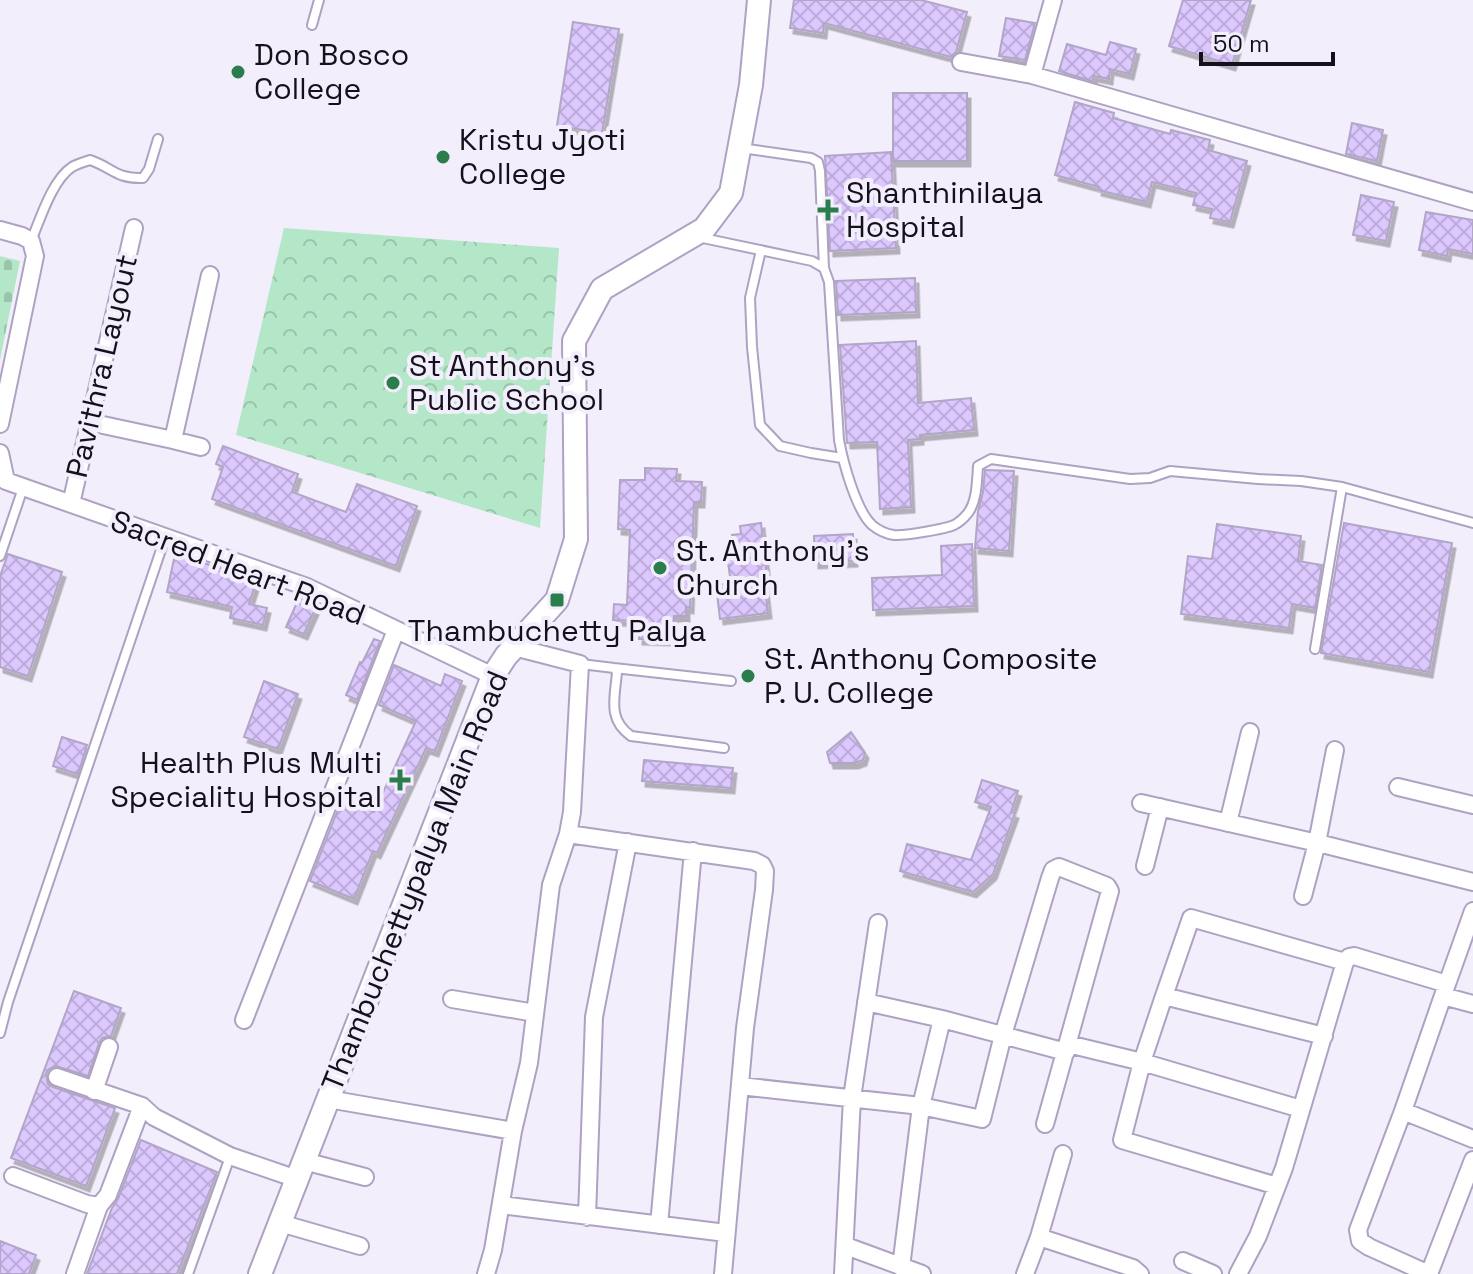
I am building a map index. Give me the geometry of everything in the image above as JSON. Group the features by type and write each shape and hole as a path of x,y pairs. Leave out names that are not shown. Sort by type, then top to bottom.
{"main road":[{"name":"Thambuchettypalya Main Road","path":"260,1274 493,676 514,647 557,600 576,539 574,341 602,289 704,229 731,193 751,85 759,0"}],"street":[{"path":"1032,75 1053,0"},
{"path":"961,62 1032,75 1473,202"},
{"name":"Pavithra Layout","path":"71,504 134,228"},
{"path":"0,230 31,241 35,256 0,424"},
{"path":"173,440 210,275"},
{"path":"89,422 201,447"},
{"name":"Sacred Heart Road","path":"0,453 3,484 23,487 307,587 493,676"},
{"path":"244,1020 396,630"},
{"path":"486,1274 529,1063 551,885 572,812 580,664 514,647"},
{"path":"1228,823 1250,732"},
{"path":"1303,896 1335,750"},
{"path":"1398,787 1473,805"},
{"path":"1141,803 1473,882"},
{"path":"1145,866 1160,807"},
{"path":"568,834 754,861 762,865 765,871 745,1028 723,1274"},
{"path":"587,1217 594,1017 628,842"},
{"path":"659,1225 693,851"},
{"path":"740,1086 921,1106 982,1119 1003,1035 1050,878 1053,870 1059,867 1107,886 1110,891 1045,1124"},
{"path":"1473,911 1358,1230 1360,1241 1429,1274 1473,1160"},
{"path":"1277,1186 1122,1140 1142,1062 1191,918 1345,962"},
{"path":"843,1274 852,1098 878,923"},
{"path":"1238,1274 1258,1236 1284,1168 1349,957 1354,956 1445,990 1473,1004"},
{"path":"1164,996 1324,1036"},
{"path":"452,999 535,1013"},
{"path":"866,1002 1003,1035 1142,1062 1301,1109"},
{"path":"901,1267 921,1106 942,1019"},
{"path":"94,1091 109,1047"},
{"path":"57,1077 142,1106 154,1117 230,1156 300,1170 365,1177"},
{"path":"328,1099 513,1131"},
{"path":"75,1274 99,1206 108,1195 142,1106"},
{"path":"1403,1111 1473,1139"},
{"path":"1025,1274 1063,1154"},
{"path":"13,1176 99,1206"},
{"path":"501,1205 726,1233"},
{"path":"280,1223 360,1246"},
{"path":"1039,1237 1133,1268 1140,1274"},
{"path":"846,1246 922,1274"},
{"path":"1183,1261 1213,1274"}],"lane":[{"path":"312,25 319,0"},
{"path":"31,241 46,204 70,168 90,160 118,176 143,178 158,139"},
{"path":"741,148 811,158 818,162 839,440 842,458 864,517 874,527 897,536 951,526 971,510 978,466 991,459 1130,479 1150,478 1170,471 1301,481 1342,487 1473,523"},
{"path":"693,236 812,261 824,268"},
{"path":"761,250 750,298 760,425 780,446 842,458"},
{"path":"0,556 23,487"},
{"path":"1315,649 1342,487"},
{"path":"0,1033 165,538"},
{"path":"580,664 731,681"},
{"path":"614,668 617,672 614,718 631,736 724,748"},
{"path":"188,1274 230,1156"}],"green space":[{"path":"284,228 559,248 540,528 236,435"},
{"path":"0,256 20,261 0,360"}],"building":[{"path":"794,0 921,0 967,12 956,52 951,57 824,23 823,33 790,28"},
{"path":"1183,0 1251,0 1232,65 1169,46"},
{"path":"1006,18 1035,23 1025,60 999,56"},
{"path":"573,22 619,29 602,133 557,126"},
{"path":"1110,42 1136,49 1130,74 1110,69 1109,79 1094,76 1092,81 1059,71 1067,44 1106,55"},
{"path":"893,93 967,93 967,161 893,161"},
{"path":"1075,102 1114,113 1113,118 1170,134 1171,130 1210,140 1208,150 1247,161 1230,222 1210,218 1212,209 1193,205 1196,193 1152,182 1147,202 1055,175"},
{"path":"1352,123 1383,130 1377,161 1346,154"},
{"path":"891,152 896,248 830,251 825,156"},
{"path":"1361,195 1394,202 1386,241 1353,235"},
{"path":"1426,212 1473,220 1473,254 1448,249 1447,256 1419,250"},
{"path":"915,278 916,312 838,315 836,281"},
{"path":"916,341 918,403 971,398 974,430 920,435 920,439 908,440 911,507 880,509 877,442 847,443 840,345"},
{"path":"223,446 298,474 292,492 346,512 357,484 417,506 396,566 212,499 223,467 216,464"},
{"name":"St. Anthony's Church","path":"645,468 677,469 676,481 702,482 701,502 694,502 690,608 686,607 686,616 674,616 673,640 639,639 640,621 613,620 614,604 627,605 630,530 618,529 620,480 645,480"},
{"path":"985,470 1014,471 1009,551 975,548"},
{"path":"761,523 768,613 720,619 716,585 731,583 726,549 734,548 732,535 741,534 740,526"},
{"path":"1344,523 1452,543 1429,672 1321,653"},
{"path":"1217,524 1301,536 1298,561 1322,565 1315,608 1292,604 1289,628 1181,614 1188,556 1212,559"},
{"path":"853,534 854,561 815,563 814,536"},
{"path":"972,544 974,606 873,610 872,578 942,575 941,546"},
{"path":"8,554 62,572 28,676 0,667 0,576"},
{"path":"175,554 229,571 228,576 255,585 249,604 267,608 263,625 230,618 232,607 167,592"},
{"path":"299,598 317,605 304,634 286,627"},
{"path":"374,639 380,641 357,700 346,695"},
{"path":"394,665 441,686 445,674 462,681 435,751 426,748 377,853 373,851 354,899 310,881 342,799 374,812 416,721 379,705"},
{"path":"264,681 298,694 278,749 244,737"},
{"path":"851,732 865,753 863,760 830,763 827,752"},
{"path":"62,737 87,745 78,774 53,766"},
{"path":"644,760 733,768 731,788 642,781"},
{"path":"982,780 1018,791 1011,812 1015,813 993,874 973,892 900,871 907,844 971,860 991,807 975,802"},
{"path":"74,991 121,1008 111,1036 102,1038 99,1043 88,1076 56,1066 46,1074 48,1084 53,1087 115,1108 86,1186 11,1158"},
{"path":"141,1140 217,1172 177,1274 87,1274 112,1208"},
{"path":"0,1241 36,1255 29,1274 0,1274"}],"place":[{"name":"Don Bosco College","path":"238,72"},
{"name":"Kristu Jyoti College","path":"443,157"},
{"name":"Shanthinilaya Hospital","path":"828,210"},
{"name":"St Anthony's Public School","path":"393,383"},
{"name":"St. Anthony's Church","path":"660,568"},
{"name":"Thambuchetty Palya","path":"557,600"},
{"name":"St. Anthony Composite P. U. College","path":"748,676"},
{"name":"Health Plus Multi Speciality Hospital","path":"400,780"}]}
